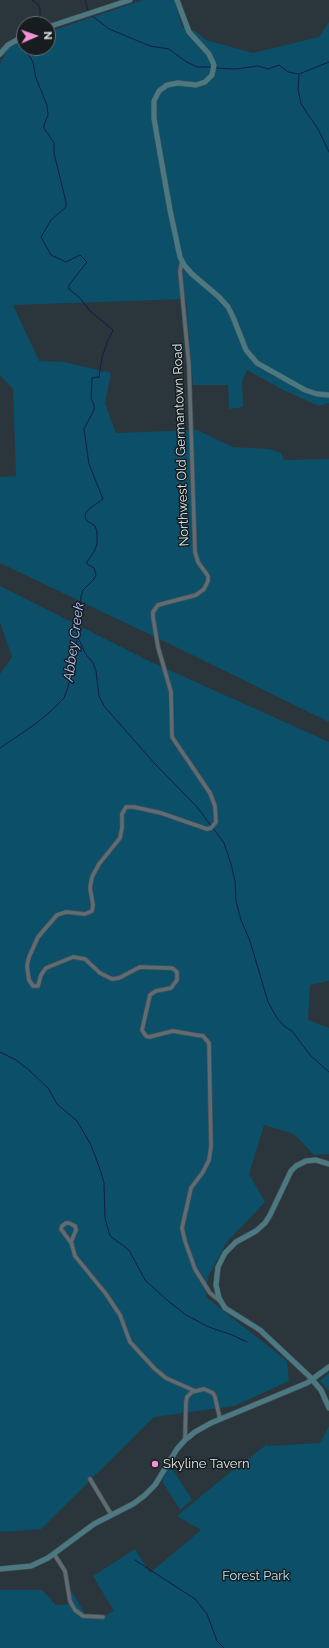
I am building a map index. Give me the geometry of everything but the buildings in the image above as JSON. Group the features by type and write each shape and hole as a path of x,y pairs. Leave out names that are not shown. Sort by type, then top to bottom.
{"main road":[{"path":"56,24 130,0"},
{"path":"177,0 189,32 209,54 214,65 212,75 205,82 196,84 178,83 168,85 159,91 154,101 157,136 171,216 182,261 192,274 219,297 228,307 244,347 257,363 305,390 317,394 329,395"},
{"path":"0,54 8,45 16,40"},
{"path":"329,1164 313,1160 296,1166 288,1176 265,1223 256,1231 236,1242 227,1249 220,1261 217,1272 217,1290 221,1302 229,1312 263,1332 312,1380 323,1394 329,1408"},
{"path":"0,1568 31,1566 43,1561 88,1528 111,1514 137,1502 148,1493 155,1485 177,1449 185,1440 201,1428 312,1380 329,1368"}],"street":[{"name":"Northwest Old Germantown Road","path":"182,261 180,270 189,366 195,552 198,562 206,572 208,581 204,589 196,595 158,605 153,612 153,617 158,647 171,692 172,737 210,793 215,806 216,822 211,828 207,829 161,813 134,807 126,807 122,814 120,838 99,864 92,877 90,888 93,905 92,911 85,914 66,912 57,915 38,937 29,957 27,966 29,980 33,986 38,986 41,975 46,968 73,957 85,959 100,973 112,979 116,979 140,967 172,968 176,972 177,980 171,988 156,991 150,995 142,1030 148,1037 173,1031 196,1034 203,1036 209,1043 211,1146 209,1160 203,1172 191,1188 182,1228 185,1242 195,1270 210,1293 221,1302"},
{"path":"72,1244 61,1229 66,1223 75,1226 76,1230 72,1238 75,1256 106,1294 120,1315 130,1342 166,1378 195,1391"},
{"path":"185,1440 186,1402 189,1394 204,1389 213,1393 220,1419"},
{"path":"90,1479 111,1514"},
{"path":"54,1554 65,1571 70,1600 75,1610 83,1616 103,1617"}],"green space":[{"path":"143,0 174,0 182,27 195,31 206,40 253,53 319,37 329,22 329,403 319,406 283,390 247,370 242,381 243,407 229,409 228,385 193,385 186,299 13,305 39,361 64,362 111,373 105,403 116,433 197,430 233,447 269,449 281,453 284,460 329,459 329,722 0,563 0,477 16,476 13,389 0,375 0,63 9,47 16,43 16,56 56,56 56,29"},
{"path":"0,586 149,661 329,742 329,981 310,985 308,1020 329,1028 329,1154 314,1155 294,1134 264,1125 249,1174 265,1202 226,1243 208,1277 206,1297 287,1361 289,1381 234,1406 154,1417 41,1529 0,1532 0,674 12,657 0,622"},
{"path":"329,1373 329,1391 320,1381"},
{"name":"Forest Park","path":"329,1426 329,1648 0,1648 0,1590 42,1590 56,1605 70,1604 72,1601 70,1594 72,1592 86,1615 98,1618 106,1615 114,1611 93,1576 135,1549 150,1573 201,1530 177,1516 245,1460 246,1461 267,1444 268,1446 320,1443"},
{"path":"170,1465 192,1500 180,1510 162,1481"}],"waterway":[{"name":"Abbey Creek","path":"32,0 38,4 40,16"},
{"path":"85,0 88,10"},
{"path":"91,15 109,29 150,46 169,49 185,61 197,67 211,67"},
{"name":"Abbey Creek","path":"0,748 34,725 51,711 64,698 68,687 79,629 81,596 83,590 96,575 94,568 87,564 87,562 95,550 97,543 97,532 95,526 86,520 85,514 90,508 103,499 89,464 84,429 94,410 94,405 91,398 92,378 99,377 102,357 113,330 90,311 80,298 69,289 69,285 87,262 80,255 66,262 51,255 41,237 51,220 66,207 66,202 54,153 54,143 44,128 48,115 47,105 36,78 33,62 29,56"},
{"path":"216,68 236,69 258,66 268,69 279,65 288,72 299,74 329,62"},
{"path":"299,75 298,89 301,104 318,129 329,152"},
{"path":"78,637 85,653 93,663 96,671 99,696 104,706 155,764 197,807 224,843 235,881 236,901 241,920 250,941 268,1002 277,1018 284,1026 292,1031 310,1055 329,1072"},
{"path":"0,1052 16,1060 30,1071 48,1088 57,1104 77,1121 91,1145 101,1172 104,1183 105,1218 110,1236 129,1250 145,1280 186,1315 209,1327 247,1342"},
{"path":"135,1560 195,1599 207,1614 217,1641 224,1648"}],"place":[{"name":"Skyline Tavern","path":"155,1464"}]}
